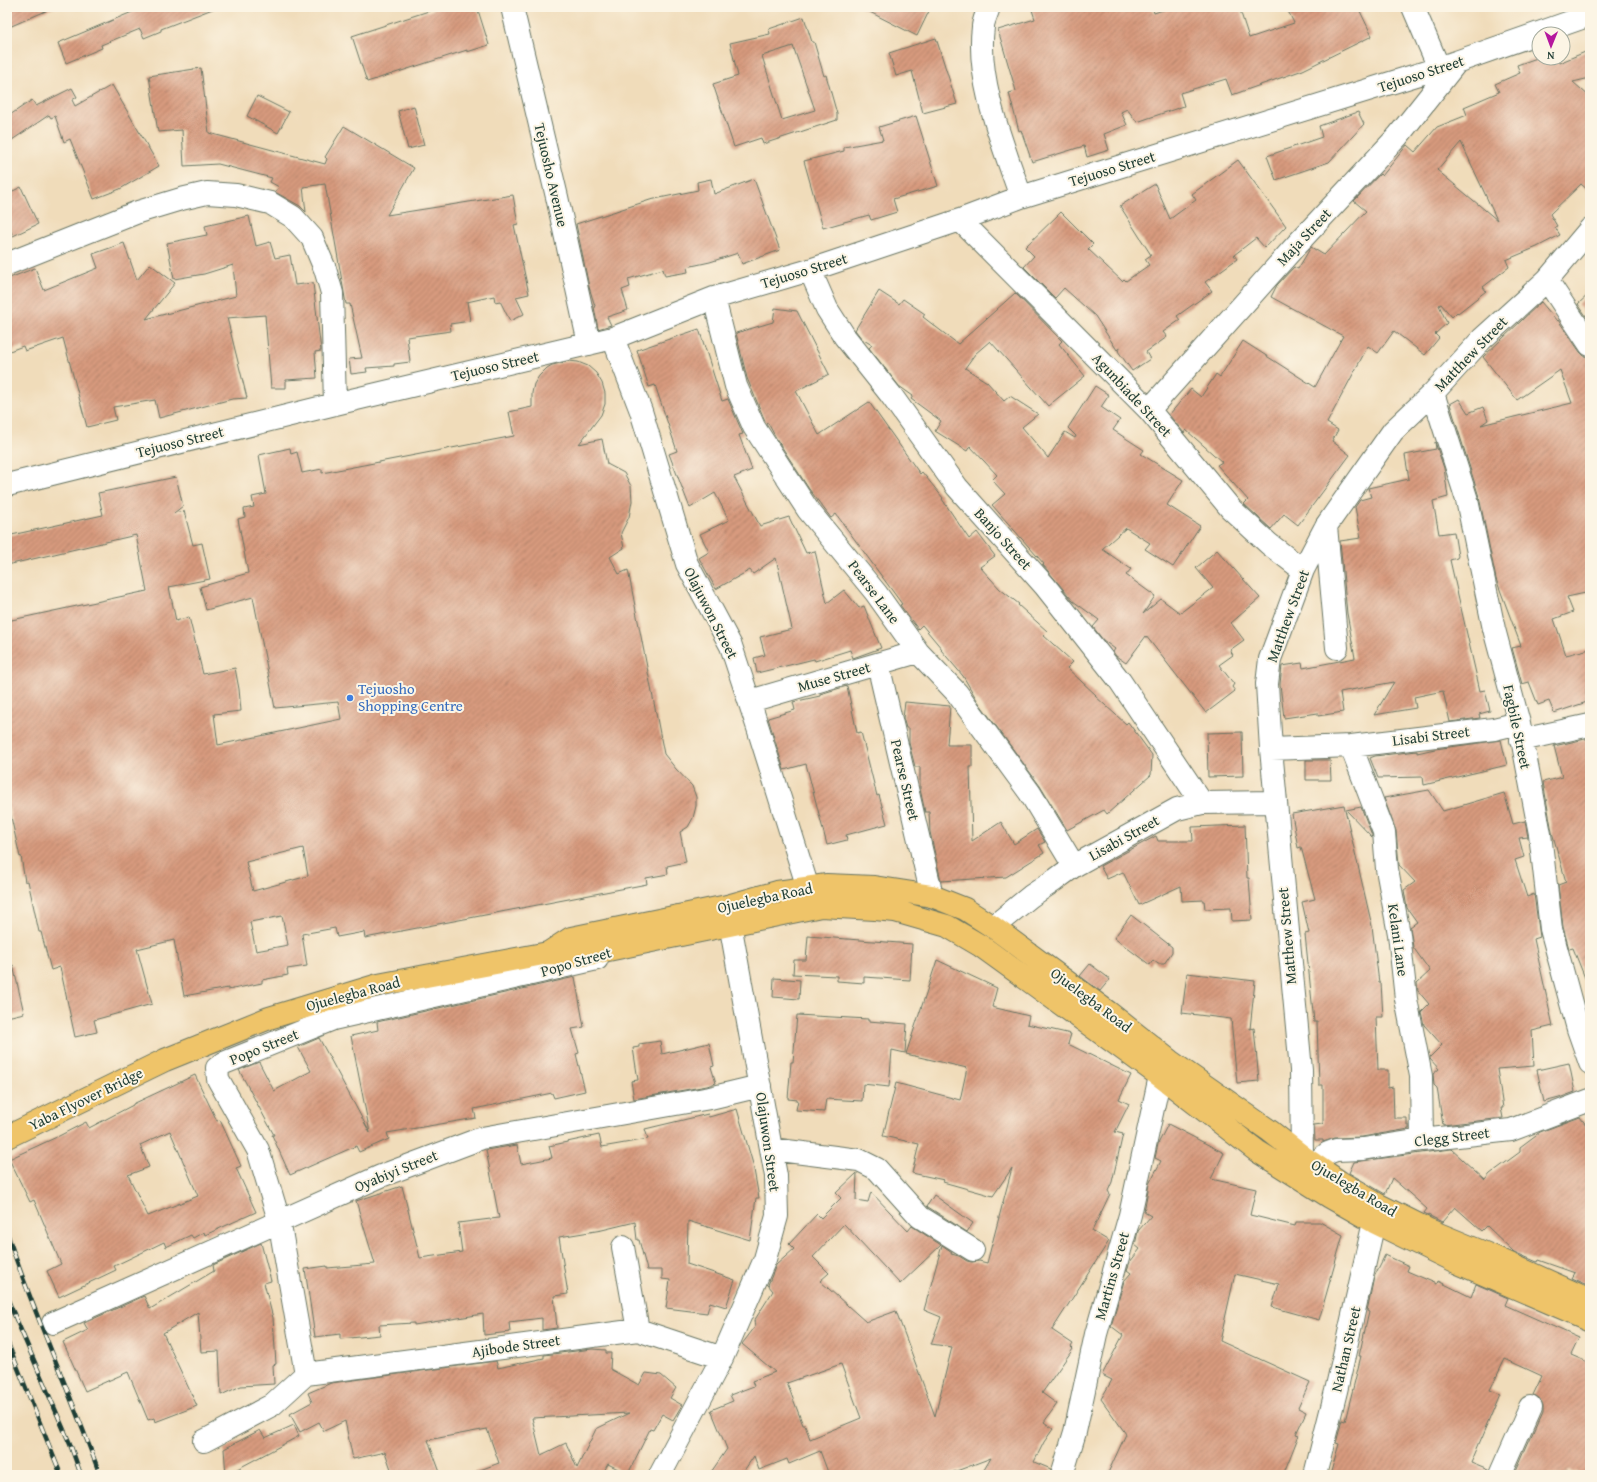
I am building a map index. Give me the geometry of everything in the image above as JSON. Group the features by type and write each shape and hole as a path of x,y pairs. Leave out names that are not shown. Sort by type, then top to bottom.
{"main road":[{"name":"Ojuelegba Road","path":"166,1060 269,1018 378,985 548,953 579,956 623,947 729,915 777,892 827,885 874,887 932,896 965,909 993,927 1108,1012 1170,1061 1270,1130 1308,1160 1340,1182 1377,1204 1429,1230 1492,1256 1590,1300"},
{"name":"Ojuelegba Road","path":"548,953 570,938 729,915 829,906 895,911 947,926 981,946 1160,1076 1257,1151 1330,1197 1374,1222 1458,1263 1590,1320"},
{"name":"Yaba Flyover Bridge","path":"7,1137 166,1060"}],"street":[{"name":"Tejuosho Avenue","path":"512,7 557,197 589,344"},
{"path":"989,7 983,26 982,52 984,75 1004,148 1022,197"},
{"path":"1413,7 1448,66"},
{"name":"Tejuoso Street","path":"7,485 335,404 613,338 714,298 810,270 960,220 1022,197 1448,66 1590,15"},
{"name":"Maja Street","path":"1149,410 1299,242 1398,136 1448,66"},
{"path":"7,264 138,212 181,199 207,193 236,195 270,203 293,217 312,238 325,269 332,293 335,404"},
{"name":"Agunbiade Street","path":"960,220 1149,410 1230,508 1268,544 1303,570"},
{"name":"Matthew Street","path":"1308,1160 1275,802 1267,684 1270,659 1303,570 1326,526 1393,431 1433,393 1482,339 1547,280 1590,229"},
{"name":"Banjo Street","path":"810,270 827,309 845,337 890,395 957,487 1046,586 1120,682 1202,803"},
{"path":"1547,280 1590,345"},
{"name":"Pearse Lane","path":"714,298 736,386 754,427 808,510 876,593 918,652 957,693 1030,793 1074,866"},
{"name":"Olajuwon Street","path":"613,338 641,411 687,564 731,646 750,701 808,888"},
{"name":"Fagbile Street","path":"1433,393 1466,500 1494,629 1520,731 1540,834 1551,929 1578,1029 1590,1064"},
{"path":"1326,526 1337,648"},
{"name":"Muse Street","path":"750,701 918,652"},
{"name":"Pearse Street","path":"878,664 932,896"},
{"name":"Lisabi Street","path":"1271,749 1351,746 1494,729 1520,731 1590,725"},
{"name":"Kelani Lane","path":"1351,746 1384,832 1387,868 1399,934 1406,999 1421,1076 1422,1140"},
{"name":"Lisabi Street","path":"993,927 1031,896 1074,866 1177,809 1202,803 1275,802"},
{"name":"Olajuwon Street","path":"660,1475 722,1358 765,1259 777,1216 776,1176 738,975 729,915"},
{"name":"Popo Street","path":"306,1374 279,1220 258,1150 218,1079 218,1068 224,1063 333,1019 601,958 623,947"},
{"name":"Martins Street","path":"1062,1475 1075,1432 1096,1334 1130,1215 1160,1076"},
{"name":"Oyabiyi Street","path":"53,1323 279,1220 381,1176 482,1138 710,1098 760,1086"},
{"name":"Clegg Street","path":"1308,1160 1336,1150 1363,1149 1422,1140 1511,1130 1590,1100"},
{"path":"771,1150 859,1160 877,1169 920,1217 973,1250"},
{"name":"Nathan Street","path":"1315,1475 1338,1384 1374,1222"},
{"path":"623,1247 638,1330"},
{"name":"Ajibode Street","path":"306,1374 638,1330 722,1358"},
{"path":"204,1441 272,1405 306,1374"},
{"path":"1500,1475 1530,1407"}],"building":[{"path":"7,7 55,7 7,28"},
{"path":"144,7 215,8 161,29 161,31 144,38 140,29 101,45 102,48 66,63 58,43"},
{"path":"441,7 477,7 489,45 467,52 467,50 367,82 352,36"},
{"path":"860,7 931,7 917,36"},
{"path":"1031,7 1152,7 1154,13 1172,7 1239,7 1249,38 1294,23 1286,7 1358,7 1372,36 1303,70 1232,95 1226,79 1180,93 1184,106 1137,122 1127,109 1121,112 1127,125 1104,134 1109,150 1087,157 1084,146 1032,162 1021,130 1019,131 1009,93 1016,91 998,30 1035,19"},
{"path":"804,17 812,42 814,42 824,76 826,75 837,114 837,120 763,144 761,138 734,147 713,84 738,76 730,43 770,34 769,29","holes":["793,46 815,110 782,120 762,56"]},
{"path":"936,38 957,104 923,113 912,71 896,76 889,53"},
{"path":"1590,50 1590,78 1573,82 1590,97 1590,192 1581,184 1550,214 1560,235 1537,247 1506,260 1509,267 1483,287 1486,291 1458,313 1457,312 1452,317 1441,304 1439,305 1447,323 1435,334 1439,338 1425,355 1394,331 1378,353 1368,346 1327,423 1338,430 1332,441 1350,455 1298,525 1284,514 1271,529 1244,504 1248,500 1217,465 1222,462 1186,430 1184,433 1169,415 1191,389 1201,397 1216,374 1220,377 1243,341 1315,387 1343,336 1271,297 1277,285 1294,267 1298,269 1311,247 1324,255 1366,211 1354,201 1380,174 1382,176 1407,145 1415,152 1437,127 1467,115 1464,107 1499,92 1495,84 1520,73 1517,65 1531,60 1531,66 1571,66 1571,58","holes":["1461,142 1497,220 1437,170"]},
{"path":"201,68 209,133 325,164 327,159 325,157 344,126 414,168 387,215 513,195 518,224 514,225 529,294 516,297 524,314 510,321 500,301 495,302 494,296 467,302 470,321 450,324 451,331 407,337 410,362 394,364 394,366 366,368 367,372 351,374 349,359 362,358 350,304 346,304 325,184 303,187 306,212 300,206 275,192 279,187 270,182 272,178 218,164 184,166 182,130 158,132 149,76"},
{"path":"112,85 159,166 120,189 94,199 70,139 64,142 55,116 51,118 49,115 12,140 7,130 7,117 32,100 36,106 72,88 77,97 72,100 75,106"},
{"path":"257,96 289,112 278,133 247,116"},
{"path":"414,106 424,145 408,149 398,111"},
{"path":"1358,112 1364,124 1329,162 1276,180 1267,156 1322,137 1319,126"},
{"path":"916,116 938,186 893,199 897,212 871,220 869,215 823,228 804,161 844,151 844,147 883,140 879,127"},
{"path":"1238,160 1286,226 1265,248 1256,238 1234,255 1237,259 1205,282 1212,291 1177,316 1180,320 1163,332 1167,337 1146,352 1150,359 1132,371 1118,351 1121,347 1117,350 1095,316 1064,288 1055,298 1024,267 1034,256 1025,247 1061,212 1093,244 1088,249 1122,281 1124,279 1126,281 1149,265 1145,259 1151,255 1120,206 1155,184 1170,219 1196,200 1192,194"},
{"path":"711,179 714,194 754,179 780,250 742,264 738,253 710,262 687,267 688,272 665,276 663,269 628,279 630,287 622,290 628,310 607,317 611,325 598,329 595,306 589,287 576,224 650,200 698,190 697,182"},
{"path":"21,187 38,224 13,236 7,223 7,194"},
{"path":"249,216 256,246 270,242 275,258 290,255 295,285 313,283 321,351 315,352 317,378 286,380 286,388 271,388 265,315 227,318 247,398 232,399 159,418 155,400 113,407 116,420 87,427 63,338 25,351 23,346 7,352 7,279 35,268 44,290 98,268 93,254 124,243 137,280 150,264 175,283 146,319 236,296 233,265 204,274 174,279 167,243 207,235 205,226"},
{"path":"879,291 899,304 903,299 925,314 923,317 958,344 1015,293 1062,341 1059,344 1085,376 1048,406 990,341 975,354 965,368 987,382 1004,401 1010,396 1038,414 1022,427 1048,458 1065,432 1075,438 1076,436 1068,428 1095,386 1109,395 1101,407 1120,420 1113,430 1144,450 1141,454 1183,480 1167,505 1200,526 1173,567 1145,549 1150,543 1126,528 1102,549 1131,569 1126,575 1155,596 1143,614 1161,599 1180,613 1213,588 1196,568 1217,550 1260,598 1231,623 1244,640 1230,650 1233,655 1219,665 1234,684 1232,687 1235,691 1206,713 1146,636 1126,663 1116,656 1113,652 1115,649 1103,640 1093,627 1099,620 1073,601 1043,565 1044,564 992,505 1005,494 992,480 997,475 970,446 967,451 935,431 941,421 911,399 913,396 899,386 869,348 872,345 862,339 855,330"},
{"path":"1590,293 1590,322 1578,304"},
{"path":"1541,302 1557,321 1558,320 1580,352 1584,356 1590,357 1590,592 1567,597 1573,612 1554,619 1566,655 1590,649 1590,688 1586,689 1587,702 1554,713 1549,701 1538,705 1529,682 1522,684 1512,648 1521,646 1496,579 1479,497 1450,404 1459,399 1468,413 1483,407 1488,420 1481,425 1572,403 1560,370 1517,400 1483,357"},
{"path":"775,308 797,311 829,374 796,391 819,435 869,402 920,474 922,472 943,498 942,499 969,539 977,532 995,556 980,567 1000,589 1019,604 1018,605 1047,631 1043,635 1073,662 1067,668 1126,724 1128,722 1152,755 1151,775 1107,814 1104,810 1067,830 1040,786 977,700 963,676 922,625 918,629 900,605 902,604 836,514 831,518 809,489 768,423 765,421 747,378 736,333 773,322"},
{"path":"699,329 722,401 728,399 743,434 739,435 752,470 734,477 760,526 789,517 806,553 815,551 827,603 844,590 859,608 864,606 881,648 853,658 850,650 815,661 814,659 757,673 754,658 765,655 760,637 792,629 776,558 753,574 750,570 716,589 699,558 709,552 700,534 729,520 715,493 690,508 669,454 677,451 655,385 649,387 637,350"},
{"name":"Tejuosho Shopping Centre","path":"569,361 578,362 588,366 596,373 602,383 605,393 605,404 601,415 579,444 602,439 607,464 624,473 631,486 632,501 629,517 621,533 624,548 610,557 619,574 628,570 664,754 692,786 696,797 696,806 693,818 688,827 680,832 686,862 667,866 668,874 646,878 647,884 365,938 364,932 337,937 335,928 302,934 307,966 287,969 288,975 262,980 262,983 228,990 228,988 184,996 174,940 137,949 152,1004 94,1020 97,1032 75,1037 60,967 51,970 41,932 39,932 28,881 25,882 21,856 20,857 9,808 7,809 7,621 147,591 136,535 7,565 7,536 103,515 98,493 176,477 183,506 174,513 184,511 193,545 202,543 210,579 169,587 176,621 189,617 203,674 235,668 239,689 241,711 214,714 218,745 341,719 338,702 275,708 253,597 206,610 200,587 248,573 238,519 245,517 244,509 254,507 252,497 266,494 259,455 290,448 291,454 297,452 302,473 322,469 322,473 514,436 509,412 532,407 532,393 534,384 539,376 552,365","holes":["303,848 308,876 253,891 246,862","282,916 288,945 256,951 250,922"]},
{"path":"1435,442 1444,468 1448,497 1433,501 1439,534 1454,532 1458,556 1457,558 1450,560 1480,691 1485,690 1490,711 1479,714 1480,718 1450,722 1443,691 1414,697 1416,708 1374,715 1394,682 1340,692 1343,712 1318,716 1318,713 1284,718 1280,684 1282,666 1302,663 1303,668 1355,658 1347,613 1340,541 1361,538 1355,507 1360,500 1371,497 1368,488 1409,479 1405,455 1436,449"},
{"path":"847,686 857,733 861,732 877,796 879,795 887,824 846,835 847,840 827,845 806,764 784,770 768,718 795,710 793,702 820,696 820,694"},
{"path":"905,702 950,706 947,745 972,745 972,767 970,767 972,841 1001,822 1014,844 1037,829 1045,842 1039,845 1044,853 1006,877 941,881 930,832 929,812 925,812 920,789 920,767 915,767 909,743 909,728 906,728 903,718"},
{"path":"1242,732 1243,776 1208,777 1207,733"},
{"path":"1590,738 1589,988 1573,948 1569,949 1563,927 1558,885 1566,882 1552,832 1543,782 1562,777 1554,746"},
{"path":"1501,740 1507,765 1424,785 1423,777 1378,778 1370,758 1375,756 1417,751 1417,753"},
{"path":"1306,760 1330,760 1331,780 1306,780"},
{"path":"1429,790 1443,811 1504,793 1513,824 1525,821 1528,837 1519,838 1524,857 1515,860 1527,897 1534,894 1540,937 1534,939 1553,1026 1532,1031 1534,1066 1497,1069 1503,1108 1501,1108 1503,1118 1443,1125 1437,1088 1434,1085 1433,1074 1439,1069 1430,1059 1430,1057 1442,1045 1424,1025 1421,1012 1429,1004 1418,991 1417,983 1430,971 1413,947 1410,927 1417,922 1407,908 1404,890 1415,882 1399,865 1396,831 1384,798"},
{"path":"1344,805 1372,926 1379,983 1381,983 1383,1017 1376,1017 1378,1070 1388,1070 1388,1088 1393,1087 1394,1118 1407,1118 1407,1125 1409,1125 1409,1129 1362,1137 1335,1138 1323,1142 1323,1140 1315,1140 1314,1125 1323,1123 1323,1085 1319,1085 1317,1022 1314,1022 1305,934 1309,933 1302,902 1315,899 1301,847 1298,848 1292,814"},
{"path":"1361,807 1372,835 1372,837 1346,810"},
{"path":"1245,825 1247,878 1249,878 1252,920 1232,921 1231,908 1205,909 1204,900 1182,901 1181,886 1139,905 1123,872 1107,879 1100,866 1156,836 1158,841 1193,841 1192,827"},
{"path":"1131,915 1172,947 1172,952 1164,964 1158,964 1153,960 1150,965 1114,938"},
{"path":"808,936 912,944 910,980 864,977 864,983 837,981 837,976 793,974 794,960 806,960"},
{"path":"937,960 997,988 992,1007 1029,1016 1027,1024 1071,1034 1068,1044 1131,1075 1119,1099 1129,1104 1115,1132 1123,1134 1112,1182 1108,1191 1110,1194 1092,1231 1109,1241 1052,1330 1073,1344 1071,1347 1073,1349 1042,1393 1057,1404 1044,1422 1053,1429 1044,1442 1034,1462 1051,1469 1050,1475 981,1475 991,1458 946,1475 829,1475 820,1451 789,1464 787,1459 759,1470 754,1456 741,1475 709,1475 727,1449 711,1410 733,1401 730,1395 754,1386 752,1381 775,1372 742,1344 755,1327 754,1321 773,1291 768,1285 776,1265 794,1249 789,1244 817,1214 821,1218 841,1198 836,1193 857,1173 856,1200 868,1202 871,1192 908,1231 912,1226 941,1245 900,1284 844,1224 813,1257 829,1273 820,1281 866,1322 896,1311 935,1416 952,1347 931,1344 941,1317 924,1310 942,1245 952,1252 951,1254 959,1256 967,1261 987,1263 1012,1168 993,1196 943,1182 944,1180 912,1173 919,1144 883,1136 896,1083 960,1100 967,1068 906,1054","holes":["841,1364 861,1418 810,1439 787,1383"]},
{"path":"1090,964 1110,979 1100,991 1080,976"},
{"path":"13,965 24,1013 7,1017 7,966"},
{"path":"1187,973 1255,981 1250,1029 1254,1028 1259,1081 1237,1083 1231,1019 1182,1013"},
{"path":"575,977 584,1027 572,1029 579,1053 576,1054 585,1091 554,1098 552,1093 474,1109 476,1118 387,1133 389,1139 359,1152 356,1146 290,1175 272,1135 274,1135 239,1070 259,1062 274,1091 311,1071 298,1047 319,1038 370,1133 351,1036 378,1030 377,1022"},
{"path":"774,978 800,980 799,999 773,997"},
{"path":"797,1015 868,1019 868,1021 907,1024 905,1053 892,1050 889,1087 863,1084 862,1101 826,1099 824,1112 796,1110 798,1100 788,1099"},
{"path":"660,1041 662,1054 709,1043 714,1066 711,1067 716,1083 707,1086 634,1099 631,1081 638,1080 633,1048 639,1047 639,1044"},
{"path":"1569,1063 1575,1092 1544,1102 1537,1070"},
{"path":"195,1075 217,1121 220,1120 241,1166 236,1168 256,1212 205,1235 204,1232 193,1238 191,1235 166,1247 164,1242 114,1266 116,1270 59,1297 47,1271 61,1264 34,1200 30,1202 9,1159 86,1122 89,1128 133,1104","holes":["170,1131 198,1196 148,1216 128,1175 149,1167 140,1145"]},
{"path":"737,1109 753,1164 759,1198 756,1198 750,1240 688,1221 687,1264 735,1280 726,1307 710,1302 707,1313 666,1308 670,1280 662,1279 662,1270 647,1270 639,1240 637,1240 635,1222 602,1230 559,1237 568,1294 554,1296 557,1328 542,1330 542,1318 509,1322 510,1332 484,1335 483,1314 414,1325 414,1323 379,1325 380,1335 340,1339 340,1334 315,1337 305,1269 327,1266 327,1268 375,1264 356,1201 402,1186 420,1258 462,1252 458,1223 499,1218 486,1150 517,1145 521,1164 552,1158 549,1146 599,1135 602,1147 648,1139 645,1129 708,1114 709,1117"},
{"path":"1580,1117 1590,1130 1590,1286 1572,1278 1575,1273 1538,1260 1537,1262 1514,1252 1487,1226 1482,1231 1455,1207 1442,1222 1424,1213 1427,1209 1392,1178 1385,1194 1349,1173 1354,1162 1451,1149 1485,1180 1490,1174 1520,1152 1520,1147 1540,1132"},
{"path":"1168,1124 1224,1153 1211,1179 1256,1189 1250,1215 1295,1226 1296,1222 1320,1222 1343,1235 1319,1320 1272,1307 1279,1284 1235,1274 1220,1341 1310,1382 1298,1408 1306,1412 1296,1434 1299,1435 1283,1475 1107,1475 1126,1434 1101,1399 1112,1380 1102,1375 1123,1335 1111,1326 1124,1281 1131,1273 1127,1270 1130,1262 1140,1249 1135,1245 1138,1231 1151,1216 1144,1212 1149,1184 1161,1161 1155,1158 1158,1144"},
{"path":"934,1195 973,1223 967,1232 927,1206"},
{"path":"261,1243 271,1281 264,1283 273,1318 276,1364 273,1365 274,1384 241,1386 221,1395 219,1351 201,1352 198,1312 163,1333 197,1406 155,1422 154,1418 148,1420 128,1372 85,1391 63,1342 88,1330 84,1323 144,1296 150,1309 214,1271 213,1265"},
{"path":"1385,1255 1409,1266 1407,1271 1437,1284 1438,1281 1471,1297 1476,1284 1508,1298 1505,1305 1579,1338 1571,1355 1590,1363 1590,1475 1567,1470 1564,1475 1514,1475 1542,1412 1540,1400 1533,1395 1542,1376 1505,1359 1490,1390 1500,1394 1471,1463 1488,1470 1488,1475 1330,1475 1339,1444 1336,1443 1342,1420 1345,1421 1361,1356 1359,1356 1369,1312 1367,1311 1374,1277"},
{"path":"592,1349 606,1350 606,1353 611,1353 610,1369 639,1385 646,1373 661,1375 676,1388 670,1398 682,1405 673,1420 662,1414 653,1430 650,1429 628,1474 608,1464 602,1475 473,1475 472,1473 499,1463 487,1429 428,1440 441,1475 393,1475 385,1452 353,1459 345,1421 324,1431 319,1422 300,1432 290,1414 312,1402 308,1393 331,1383 496,1361 498,1368 544,1358 544,1355","holes":["629,1413 596,1429 577,1468 566,1443 541,1455 532,1418"]},
{"path":"294,1425 299,1436 226,1475 224,1449 260,1430 265,1438"}],"railway":[{"path":"7,1233 29,1294 100,1475"},
{"path":"7,1298 70,1444 81,1475"},
{"path":"7,1341 61,1475"}],"place":[{"name":"Tejuosho Shopping Centre","path":"350,698"}]}
